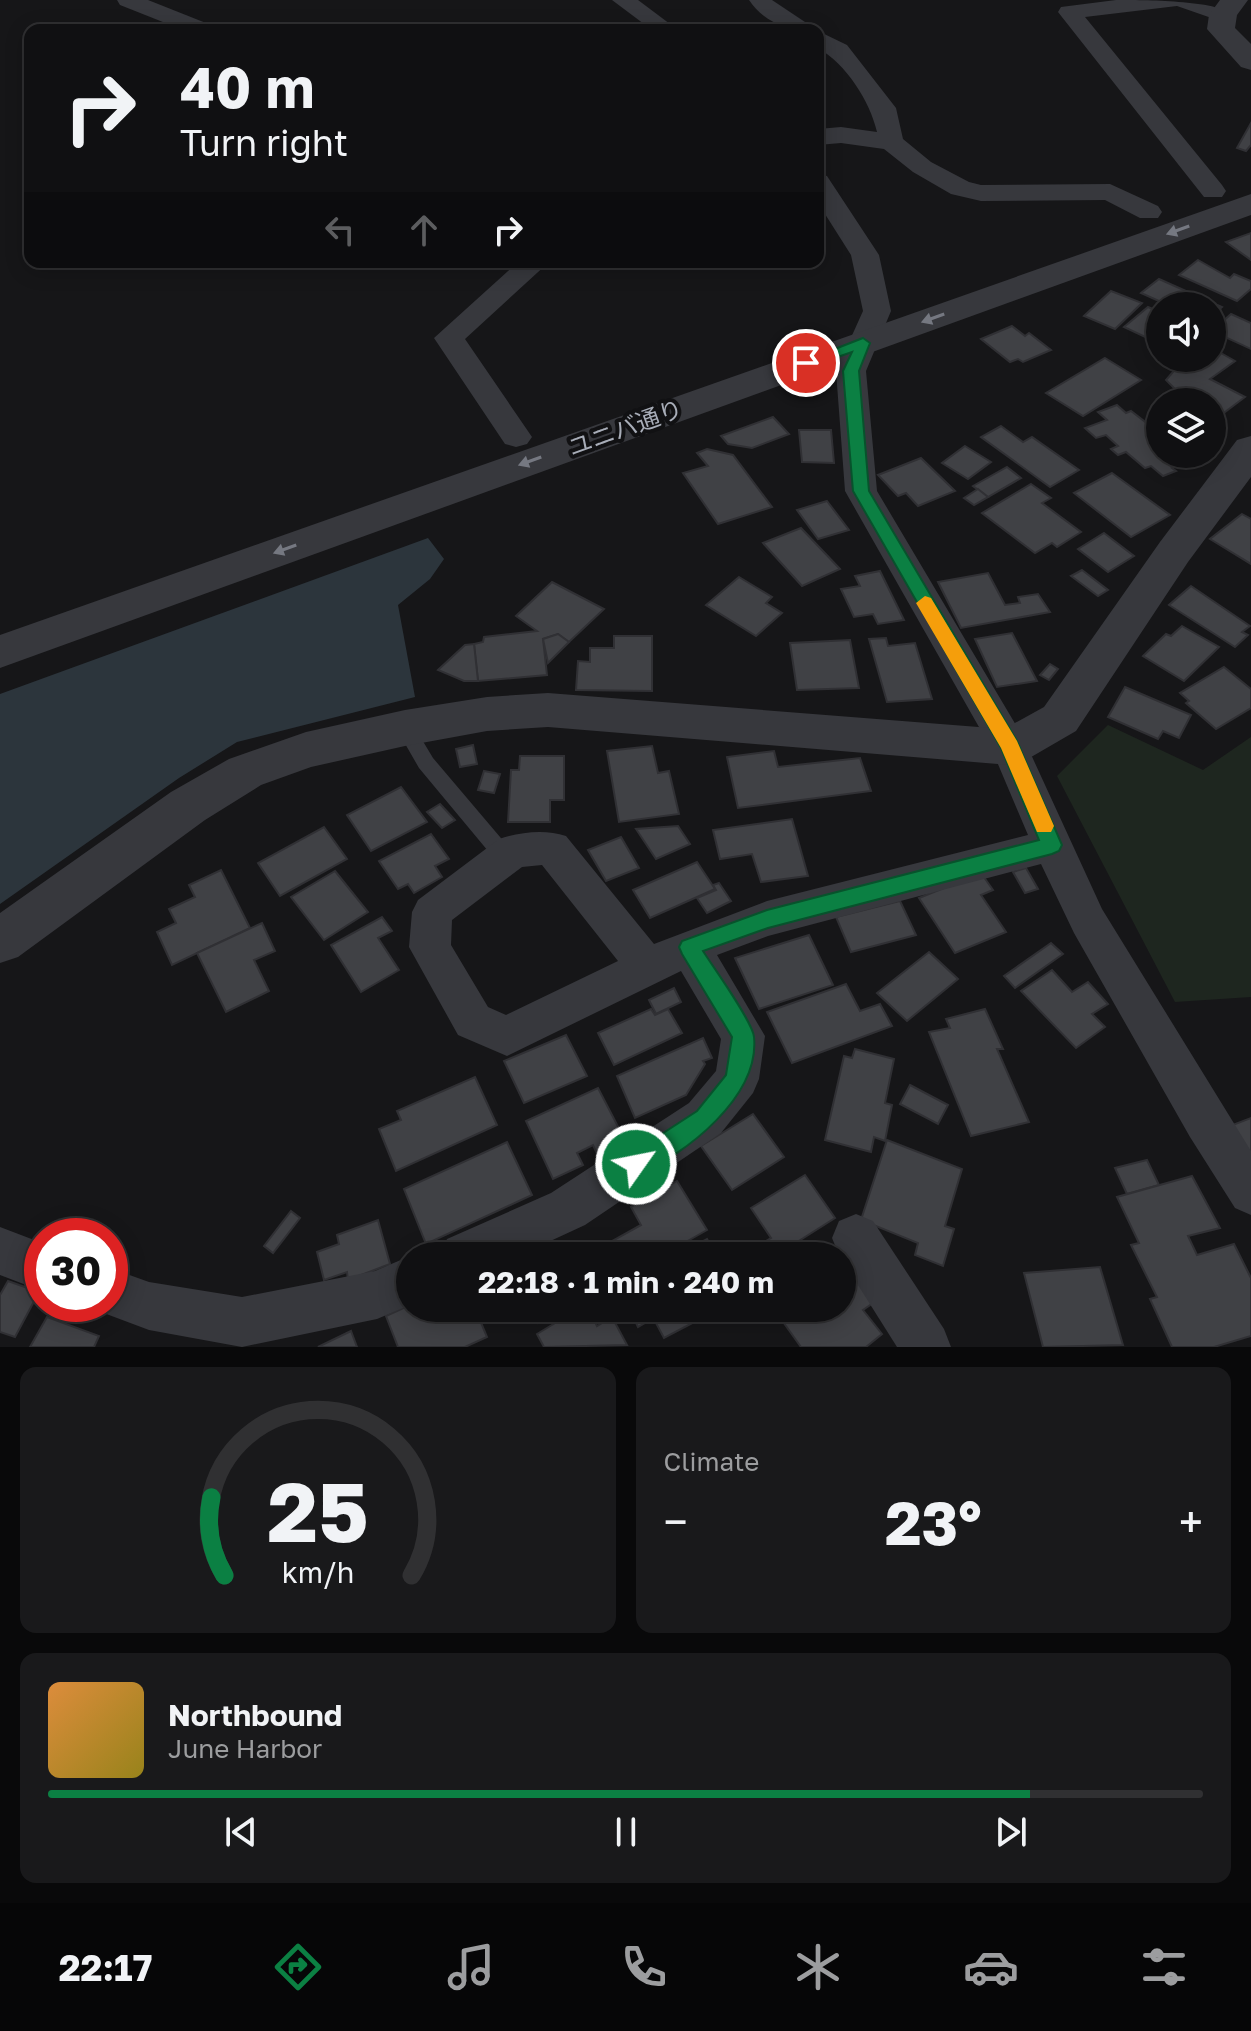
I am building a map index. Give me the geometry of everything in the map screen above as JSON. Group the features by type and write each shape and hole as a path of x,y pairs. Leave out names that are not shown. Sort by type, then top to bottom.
{"street":[{"path":"128,0 188,24"},
{"path":"623,0 658,24"},
{"path":"760,0 768,10 795,24"},
{"path":"1213,191 1069,12 1178,0 1229,8 1221,29 1251,61"},
{"path":"824,41 839,50 884,108 891,142"},
{"path":"824,136 841,135 891,142 922,167 960,188 993,193 1110,192 1149,212"},
{"name":"ユニバ通り","path":"0,652 870,327 1149,212 1251,178"},
{"path":"824,191 865,255 870,327 851,371 861,491 1010,747 1088,921 1206,1122 1251,1192"},
{"name":"ユニバ通り","path":"0,619 516,437 1251,204"},
{"path":"516,437 449,338 528,268"},
{"path":"0,941 188,806 245,772 306,750 405,728 487,714 548,710 1010,747 1060,719 1174,552 1251,449"},
{"path":"647,967 552,848 513,851 432,912 430,947 473,1021 507,1036 689,947 767,919 1052,845"},
{"path":"495,1242 568,1209 705,1118 737,1079 743,1036 689,947"},
{"path":"856,1238 926,1347"},
{"path":"0,1251 24,1260"},
{"path":"128,1298 149,1306 242,1322 377,1295 396,1286"}],"lane":[{"path":"405,728 426,763 505,857"}],"shaded area":[{"path":"428,538 444,559 430,579 398,605 415,697 237,742 179,778 0,904 0,694"},
{"path":"1108,725 1203,770 1251,737 1251,997 1175,1002 1057,776"}],"building":[{"path":"1251,123 1251,145 1246,151 1237,148"},
{"path":"1251,233 1251,260 1226,242"},
{"path":"1198,260 1230,278 1234,274 1251,281 1251,289 1237,301 1226,296 1226,292 1217,292 1179,275"},
{"path":"1159,279 1188,292 1146,292 1146,295 1141,293"},
{"path":"1111,291 1142,303 1115,329 1084,316"},
{"path":"1146,309 1146,337 1124,327"},
{"path":"1231,314 1251,323 1251,349 1226,337 1226,318"},
{"path":"1012,326 1025,336 1029,333 1051,350 1023,362 1018,359 1010,362 981,339"},
{"path":"1226,356 1235,361 1226,367"},
{"path":"1105,358 1141,380 1083,416 1046,393"},
{"path":"1173,372 1220,372 1210,379 1245,397 1226,411 1226,388 1174,388 1166,380"},
{"path":"1117,405 1146,422 1146,468 1126,452 1118,455 1111,449 1118,446 1106,435 1096,438 1085,428 1107,420 1098,412"},
{"path":"773,417 789,434 752,448 728,444 721,436"},
{"path":"1001,426 1023,442 1032,437 1079,470 1050,487 981,437"},
{"path":"799,430 831,430 834,463 802,462"},
{"path":"965,446 991,462 968,479 942,463"},
{"path":"707,449 733,455 772,507 718,524 683,473 708,466 697,453"},
{"path":"921,458 955,491 918,506 906,493 898,496 878,475"},
{"path":"1007,467 1021,478 988,497 973,486"},
{"path":"1153,468 1172,468 1176,471 1163,476"},
{"path":"1112,473 1170,515 1131,537 1074,493"},
{"path":"1031,484 1051,498 1042,503 1081,532 1057,547 1052,543 1035,553 982,513"},
{"path":"978,489 988,497 974,505 964,498"},
{"path":"827,501 849,530 818,539 797,510"},
{"path":"1242,514 1251,519 1251,564 1210,539"},
{"path":"801,528 840,569 802,586 763,543"},
{"path":"1104,533 1134,556 1108,572 1078,549"},
{"path":"1082,570 1108,590 1098,596 1071,576"},
{"path":"880,571 904,620 878,624 873,614 854,617 841,589 860,586 855,576"},
{"path":"988,573 1005,605 1020,603 1018,597 1038,594 1050,612 961,628 938,582"},
{"path":"739,577 772,597 766,603 782,613 756,636 706,605"},
{"path":"552,582 604,609 569,642 558,634 543,639 547,675 478,681 474,644 483,642 484,637 537,631 516,616"},
{"path":"1191,586 1250,626 1242,632 1248,635 1235,647 1169,605"},
{"path":"1182,626 1219,647 1184,681 1143,656 1166,634 1171,636"},
{"path":"1012,633 1037,681 997,687 975,639"},
{"path":"558,634 569,642 548,663 543,639"},
{"path":"614,636 652,636 652,691 576,690 578,661 590,662 590,648 614,648"},
{"path":"886,638 888,646 915,643 932,699 887,702 869,639"},
{"path":"850,640 859,688 797,690 790,643"},
{"path":"474,644 478,681 464,681 438,670 465,645"},
{"path":"1050,664 1058,669 1049,680 1040,675"},
{"path":"1224,667 1251,689 1251,708 1216,729 1186,703 1189,701 1180,693"},
{"path":"1125,687 1191,715 1179,738 1163,731 1158,739 1108,717"},
{"path":"473,745 477,764 460,767 456,749"},
{"path":"652,746 658,773 669,771 679,814 619,822 607,751"},
{"path":"774,751 778,767 860,758 871,791 738,808 727,757"},
{"path":"520,756 564,756 564,800 550,800 550,822 508,822 511,770 519,770"},
{"path":"484,771 500,774 494,793 478,790"},
{"path":"401,787 427,822 371,851 347,815"},
{"path":"440,804 455,820 442,828 427,812"},
{"path":"792,819 808,876 761,882 752,854 720,859 713,830"},
{"path":"678,826 690,844 656,859 636,829"},
{"path":"324,827 347,859 280,896 258,863"},
{"path":"431,834 449,859 435,866 442,877 414,893 408,884 398,889 379,861"},
{"path":"621,837 639,868 606,881 588,850"},
{"path":"697,862 715,889 650,918 633,890"},
{"path":"1026,868 1038,889 1025,893 1013,872"},
{"path":"221,870 250,928 172,965 157,932 176,923 169,909 195,897 189,885"},
{"path":"335,871 368,912 324,940 291,897"},
{"path":"981,873 993,890 981,895 1006,932 955,953 919,898"},
{"path":"719,883 731,901 707,913 697,898 716,890 713,885"},
{"path":"900,901 916,935 851,952 836,917"},
{"path":"382,917 392,931 378,938 399,970 361,992 331,945"},
{"path":"262,923 275,951 254,960 269,991 226,1012 197,953"},
{"path":"809,935 833,985 759,1009 735,958"},
{"path":"1051,943 1063,954 1015,988 1004,976"},
{"path":"929,952 958,979 907,1021 877,993"},
{"path":"1052,970 1072,992 1088,982 1108,1004 1092,1014 1105,1027 1076,1048 1021,991"},
{"path":"846,984 860,1011 880,1004 892,1026 792,1063 767,1012"},
{"path":"674,988 681,1002 656,1014 649,1000"},
{"path":"651,1009 655,1015 668,1009 682,1033 614,1065 598,1033"},
{"path":"985,1009 1003,1049 997,1049 1029,1122 971,1136 929,1032 950,1028 946,1019"},
{"path":"566,1035 587,1076 524,1103 504,1061"},
{"path":"703,1038 712,1058 703,1061 705,1064 686,1095 635,1118 617,1076"},
{"path":"855,1049 894,1059 885,1103 892,1105 885,1141 874,1137 871,1152 825,1140 844,1056 852,1058"},
{"path":"475,1077 497,1125 396,1171 379,1129 401,1120 397,1111"},
{"path":"910,1085 948,1105 938,1124 900,1104"},
{"path":"598,1088 626,1142 598,1156 593,1145 577,1153 583,1165 553,1179 526,1121"},
{"path":"753,1114 784,1157 732,1190 701,1146"},
{"path":"1251,1118 1251,1159 1230,1126"},
{"path":"887,1140 962,1169 945,1226 954,1229 943,1266 915,1255 918,1243 861,1220"},
{"path":"507,1142 532,1195 425,1242 404,1189"},
{"path":"1147,1160 1159,1185 1127,1194 1115,1168"},
{"path":"805,1175 835,1218 797,1242 764,1242 771,1238 751,1208"},
{"path":"1192,1176 1220,1228 1188,1236 1197,1255 1234,1244 1251,1278 1251,1336 1214,1347 1172,1347 1150,1299 1157,1297 1131,1245 1139,1243 1117,1197"},
{"path":"677,1181 707,1230 686,1242 613,1242 641,1225 631,1207"},
{"path":"291,1211 300,1218 273,1253 264,1246"},
{"path":"378,1220 390,1264 348,1280 347,1272 324,1280 317,1252 339,1244 337,1235"},
{"path":"1100,1267 1123,1345 1043,1347 1024,1273"},
{"path":"856,1277 876,1301 863,1310 882,1334 866,1347 801,1347 783,1322 856,1322"},
{"path":"8,1281 24,1287 24,1320 15,1337 0,1332 0,1295"},
{"path":"396,1311 396,1322 481,1322 487,1337 465,1347 398,1347 386,1316"},
{"path":"44,1322 61,1322 99,1336 94,1347 30,1347"},
{"path":"557,1322 595,1322 597,1326 604,1322 615,1322 627,1345 544,1347 537,1334"},
{"path":"655,1322 694,1322 664,1338"},
{"path":"351,1331 357,1347 318,1347"}],"slow traffic":[{"path":"925,603 1010,747 1044,826"}],"route":[{"path":"636,1164 705,1118 737,1079 743,1036 689,947 767,919 1052,845 1010,747 861,491 851,371 863,343 806,363"}]}
